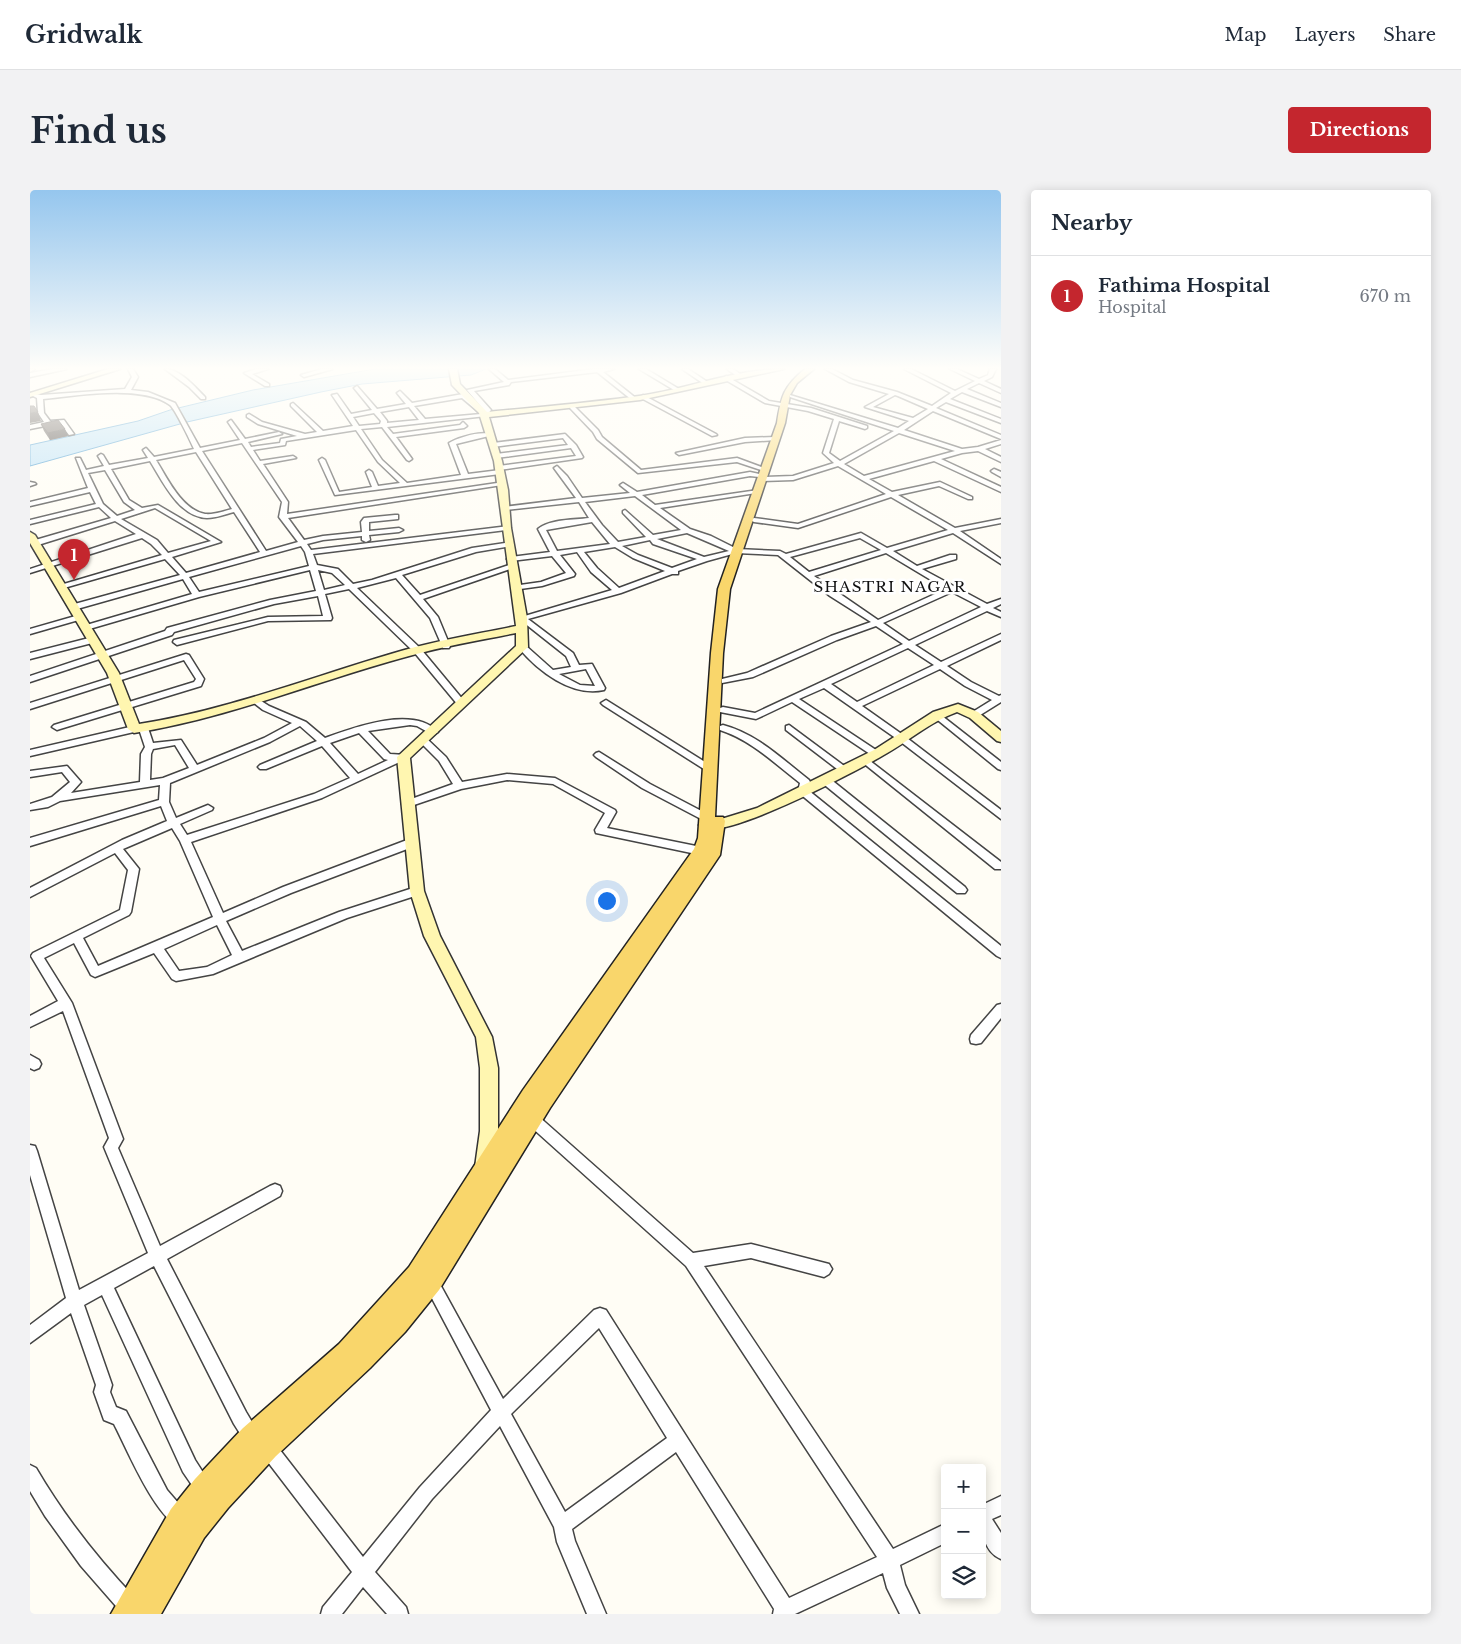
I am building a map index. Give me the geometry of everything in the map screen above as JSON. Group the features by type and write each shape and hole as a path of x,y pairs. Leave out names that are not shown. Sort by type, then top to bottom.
{"main road":[{"path":"127,1610 180,1518 204,1488 362,1360 397,1324 431,1282 523,1120 701,851 710,822 723,719 724,681 732,592 740,552 776,435"},
{"path":"146,1614 195,1529 219,1499 259,1442 298,1397 382,1316 416,1274 483,1171 523,1120 712,854 716,842 710,822 710,768 724,589 754,520 762,479 783,435"}],"street":[{"path":"190,435 264,553"},
{"path":"177,642 268,619 328,618 309,552 283,517 285,502 239,435"},
{"path":"85,472 272,435"},
{"path":"361,435 380,461 406,485"},
{"path":"185,840 318,796 403,757 428,736 460,703 522,647 522,623 506,528 505,508 497,460 490,435"},
{"path":"598,435 640,472 737,460"},
{"path":"831,435 826,453 839,464 954,530 1001,562"},
{"path":"654,507 762,479 793,478 839,464 862,453 889,435"},
{"path":"915,435 962,451"},
{"path":"989,435 1001,441"},
{"path":"249,449 282,444 283,440 305,436"},
{"path":"392,436 410,459"},
{"path":"322,460 337,494 465,476 497,460 564,436 574,446 580,458 497,460 471,437 452,443 465,476"},
{"path":"679,453 746,440 775,439"},
{"path":"864,478 962,451 979,449 1001,441"},
{"path":"720,444 762,479"},
{"path":"283,517 497,460 574,446"},
{"path":"979,449 1001,460"},
{"path":"146,450 180,501 189,509 205,516 236,510"},
{"path":"101,456 126,501 140,510"},
{"path":"259,464 293,458"},
{"path":"936,458 1001,490"},
{"path":"78,459 100,505 118,520 154,542 184,575 197,594"},
{"path":"557,468 583,500 594,520 616,545 674,572"},
{"path":"994,471 1001,475"},
{"path":"368,472 376,489"},
{"path":"505,508 636,494 750,474 762,479"},
{"path":"754,520 798,526 892,494 940,484 970,498"},
{"path":"623,485 687,531 740,552"},
{"path":"30,504 93,490"},
{"path":"30,522 100,505"},
{"path":"61,586 217,542 156,506 140,510 118,520 33,539 93,640 102,654 125,706 150,747"},
{"path":"625,512 652,539 704,559"},
{"path":"366,546 365,522 367,520 395,517"},
{"path":"516,588 542,584 571,574 555,554 542,529 548,526 594,520"},
{"path":"808,574 954,530 999,523"},
{"path":"309,552 506,528"},
{"path":"30,632 77,612 184,575 302,543 399,530"},
{"path":"419,598 512,563 555,554 652,539 687,531"},
{"path":"787,556 861,535 916,569 1001,615"},
{"path":"30,571 142,536"},
{"path":"30,679 169,633 170,630 322,592 350,587 475,550 509,544"},
{"path":"579,550 594,570 618,592"},
{"path":"30,774 62,757 138,728 172,723 255,700 417,650 446,646 618,592 704,559 740,552 771,552 787,556 808,574 877,623 968,684 1000,698"},
{"path":"916,569 953,557"},
{"path":"86,628 197,594 314,567 336,571 350,587 417,650 460,703"},
{"path":"397,574 434,618 446,646"},
{"path":"724,681 750,675 834,638 877,623 952,589"},
{"path":"723,719 752,716 826,685 1001,601"},
{"path":"522,623 570,655 576,667"},
{"path":"57,727 198,684 200,679 177,642 169,633"},
{"path":"856,706 1001,636"},
{"path":"30,656 93,640"},
{"path":"522,647 551,673 576,688 583,690 601,688 589,666 551,673"},
{"path":"30,706 186,657"},
{"path":"826,685 902,738 1001,816"},
{"path":"974,715 1000,698"},
{"path":"793,699 870,757 999,866"},
{"path":"255,700 266,708 303,724 323,741 336,758 356,778"},
{"path":"606,702 710,768"},
{"path":"599,755 646,786 710,822 762,811 870,757 937,715 958,708 974,715 1001,738"},
{"path":"937,715 1001,767"},
{"path":"723,719 733,730 806,782 803,791"},
{"path":"263,767 315,747 323,741 360,728 402,722 417,723 428,736 459,786"},
{"path":"30,807 44,805 61,798 165,780 195,770 267,740 298,723"},
{"path":"360,728 387,757 403,757"},
{"path":"789,728 844,770"},
{"path":"150,747 178,742 195,770"},
{"path":"145,783 146,754 150,747"},
{"path":"30,753 62,757"},
{"path":"61,798 76,782 62,757"},
{"path":"403,757 417,891 432,936 484,1037 489,1068 489,1131 483,1171"},
{"path":"407,804 459,786 507,777 555,781 611,812 600,830 701,851"},
{"path":"165,780 164,802 185,840 220,920 239,957"},
{"path":"825,780 960,890"},
{"path":"803,791 1001,953"},
{"path":"30,842 164,802"},
{"path":"30,893 117,849 208,808"},
{"path":"77,936 96,972 287,890 411,843"},
{"path":"117,849 134,868 125,912 34,957 66,1003 116,1139 111,1147 157,1256 240,1418 399,1614"},
{"path":"156,947 176,976 209,971 343,915 417,891"},
{"path":"30,1022 66,1003"},
{"path":"976,1039 1001,1009"},
{"path":"523,1120 691,1262 890,1560 896,1588 910,1614"},
{"path":"30,1151 75,1301 104,1385 102,1392 110,1414 120,1417 161,1496 180,1518"},
{"path":"30,1335 75,1301 275,1191"},
{"path":"691,1262 750,1251 824,1269"},
{"path":"431,1282 562,1524 566,1542 596,1614"},
{"path":"105,1284 189,1466 204,1488"},
{"path":"330,1614 426,1493 502,1411 600,1316 784,1612 941,1535"},
{"path":"562,1524 678,1440"},
{"path":"30,1474 43,1498 127,1610"},
{"path":"986,1514 1001,1505"},
{"path":"986,1524 1001,1550"}],"water":[{"path":"73,435 139,435 30,466 30,445"}],"place":[{"name":"Fathima Hospital","path":"74,580"}],"district":[{"name":"SHASTRI NAGAR","path":"890,586"}]}
